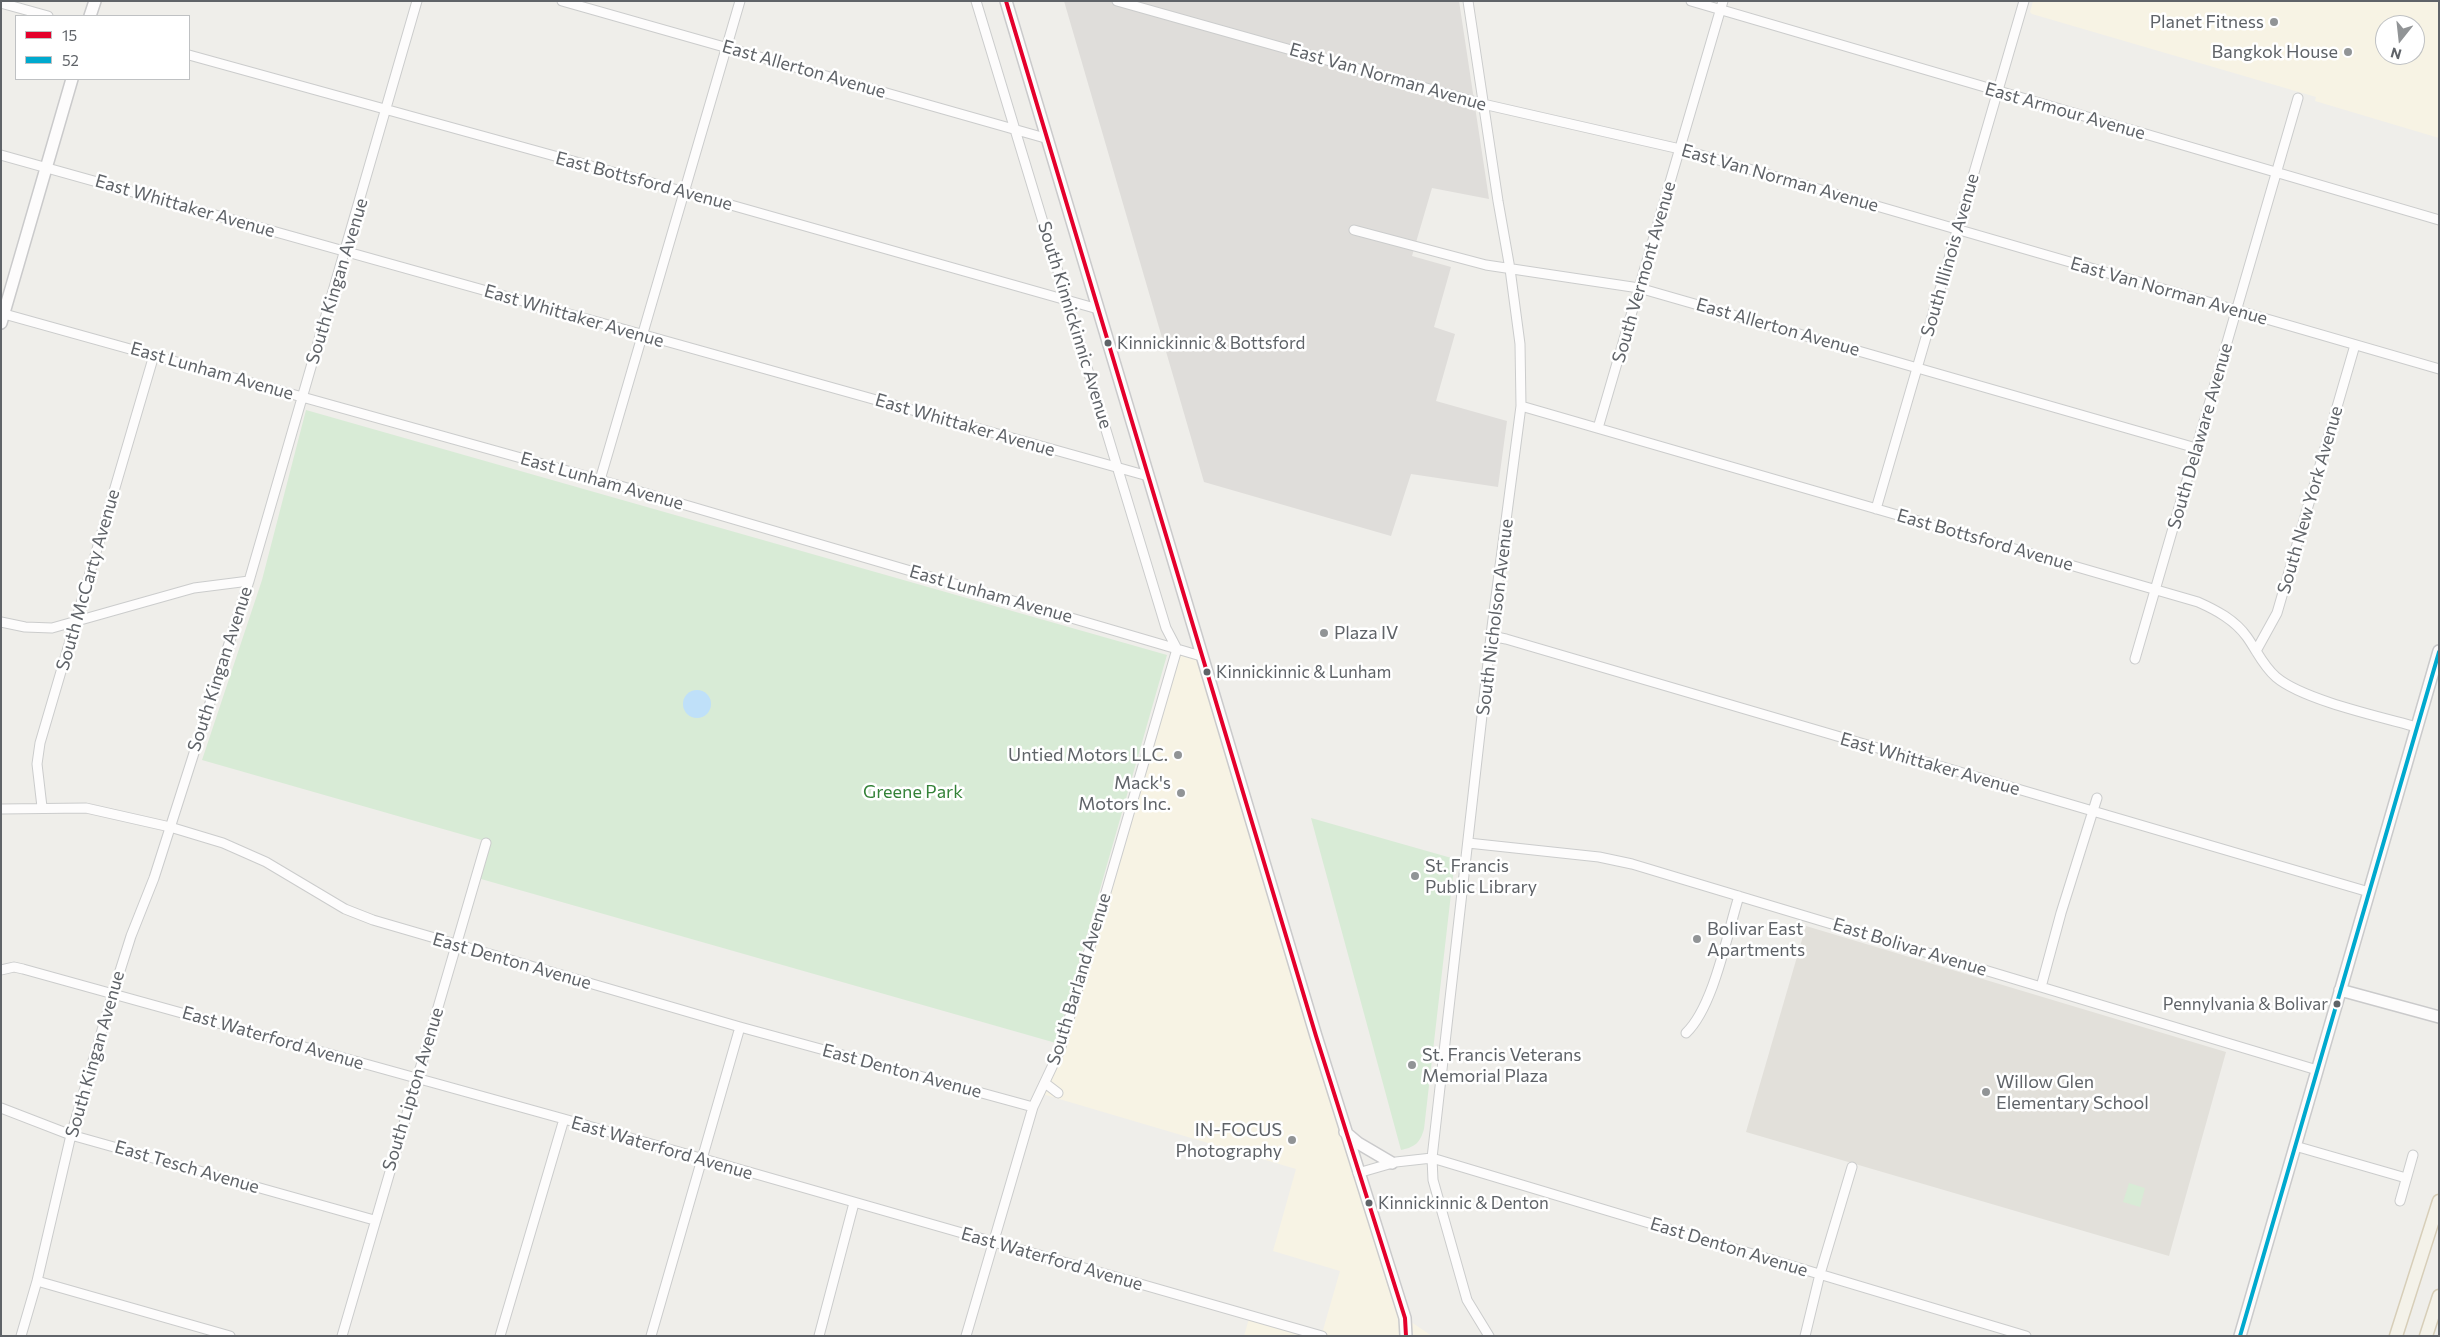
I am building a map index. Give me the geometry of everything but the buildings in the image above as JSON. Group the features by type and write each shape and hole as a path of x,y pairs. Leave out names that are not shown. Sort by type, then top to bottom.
{"main road":[{"path":"2396,1336 2439,1201"},
{"path":"2426,1336 2439,1296"}],"street":[{"path":"90,15 95,1"},
{"name":"South Kingan Avenue","path":"21,1336 37,1281 71,1135 131,936 154,878 249,581 417,1"},
{"name":"East Allerton Avenue","path":"562,1 1045,138"},
{"path":"600,480 740,1"},
{"name":"South Kinnickinnic Avenue","path":"976,1 1166,628 1177,649"},
{"name":"South Kinnickinnic Avenue","path":"1006,1 1045,138 1345,1132 1405,1318 1406,1336"},
{"name":"East Van Norman Avenue","path":"1117,1 1483,104 1680,148 2439,369"},
{"name":"South Nicholson Avenue","path":"1468,1 1520,344 1520,406 1491,636 1432,1158 1433,1180 1467,1300 1488,1336"},
{"name":"East Armour Avenue","path":"1691,1 1722,6 1998,92 2439,220"},
{"name":"South Illinois Avenue","path":"1876,509 2024,1"},
{"path":"1,3 44,15"},
{"name":"South Vermont Avenue","path":"1598,428 1722,6"},
{"name":"East Bottsford Avenue","path":"190,55 386,111 685,192 1098,309"},
{"path":"2,317 72,80"},
{"name":"South Delaware Avenue","path":"2135,659 2298,98"},
{"name":"East Whittaker Avenue","path":"1,155 1148,476"},
{"name":"East Allerton Avenue","path":"1354,230 1455,258 1510,269 1640,288 2196,448"},
{"name":"East Lunham Avenue","path":"2,317 154,355 600,480 1201,656"},
{"name":"South New York Avenue","path":"2256,651 2276,613 2355,345"},
{"name":"South McCarty Avenue","path":"42,807 37,764 40,744 154,355"},
{"name":"East Bottsford Avenue","path":"1520,406 2198,602 2219,612 2246,636 2265,666 2278,678 2301,692 2417,727"},
{"path":"1,622 26,627 52,628 194,588 249,581"},
{"name":"East Whittaker Avenue","path":"1491,636 2369,892"},
{"name":"South Barland Avenue","path":"966,1336 1033,1107 1060,1050 1177,649"},
{"path":"2240,1336 2439,651"},
{"path":"2041,987 2097,798"},
{"name":"East Denton Avenue","path":"1,809 42,807 86,808 170,827 223,843 266,862 345,909 373,920 740,1027 1033,1107"},
{"name":"South Lipton Avenue","path":"342,1336 374,1220 486,843"},
{"name":"East Bolivar Avenue","path":"1468,843 1624,862 2317,1070"},
{"path":"1686,1033 1696,1023 1707,1004 1739,896"},
{"name":"East Waterford Avenue","path":"1,970 14,967 23,968 564,1119 1322,1336"},
{"path":"2340,990 2439,1017"},
{"path":"651,1336 740,1027"},
{"path":"1045,1083 1058,1093"},
{"name":"East Tesch Avenue","path":"1,1108 71,1135 374,1220"},
{"path":"500,1336 564,1119"},
{"path":"1345,1132 1358,1143 1392,1163"},
{"path":"2295,1146 2406,1178"},
{"path":"2400,1201 2413,1155"},
{"path":"1358,1173 1392,1163 1432,1158"},
{"name":"East Denton Avenue","path":"1432,1158 2026,1336"},
{"path":"1805,1336 1820,1274 1852,1167"},
{"path":"819,1336 854,1203"},
{"path":"37,1281 230,1336"}],"shaded area":[{"path":"1064,1 1459,1 1489,199 1432,188 1412,256 1451,267 1434,327 1455,334 1436,401 1507,421 1498,487 1411,474 1391,536 1204,482"},
{"path":"2033,1 2439,1 2439,138 2315,101 2316,97 2030,12"},
{"path":"1177,649 1201,656 1405,1318 1432,1336 1244,1336 1250,1315 1314,1334 1323,1330 1340,1271 1273,1251 1296,1169 1039,1093 1053,1068"},
{"name":"Willow Glen Elementary School","path":"1806,926 2226,1052 2169,1256 1746,1132"}],"green space":[{"name":"Greene Park","path":"306,410 1167,655 1056,1043 474,877 485,841 202,760 262,580"},
{"path":"1311,818 1455,859 1424,1129 1419,1141 1406,1149 1401,1150"},
{"path":"2129,1183 2145,1188 2140,1207 2123,1202"}],"water":[{"path":"697,690 707,694 711,704 707,714 697,718 687,714 683,704 687,694"}],"transit line":[{"name":"15","path":"1006,1 1316,1036 1405,1318 1406,1336"},
{"name":"52","path":"2240,1336 2439,652"}],"place":[{"name":"Planet Fitness","path":"2274,22"},
{"name":"Bangkok House","path":"2348,52"},
{"name":"Kinnickinnic & Bottsford","path":"1108,343"},
{"name":"Plaza IV","path":"1324,633"},
{"name":"Kinnickinnic & Lunham","path":"1207,672"},
{"name":"Untied Motors LLC.","path":"1178,755"},
{"name":"Mack's Motors Inc.","path":"1181,793"},
{"name":"St. Francis Public Library","path":"1415,876"},
{"name":"Bolivar East Apartments","path":"1697,939"},
{"name":"Pennylvania & Bolivar","path":"2337,1004"},
{"name":"St. Francis Veterans Memorial Plaza","path":"1412,1065"},
{"name":"Willow Glen Elementary School","path":"1986,1092"},
{"name":"IN-FOCUS Photography","path":"1292,1140"},
{"name":"Kinnickinnic & Denton","path":"1369,1203"}]}
